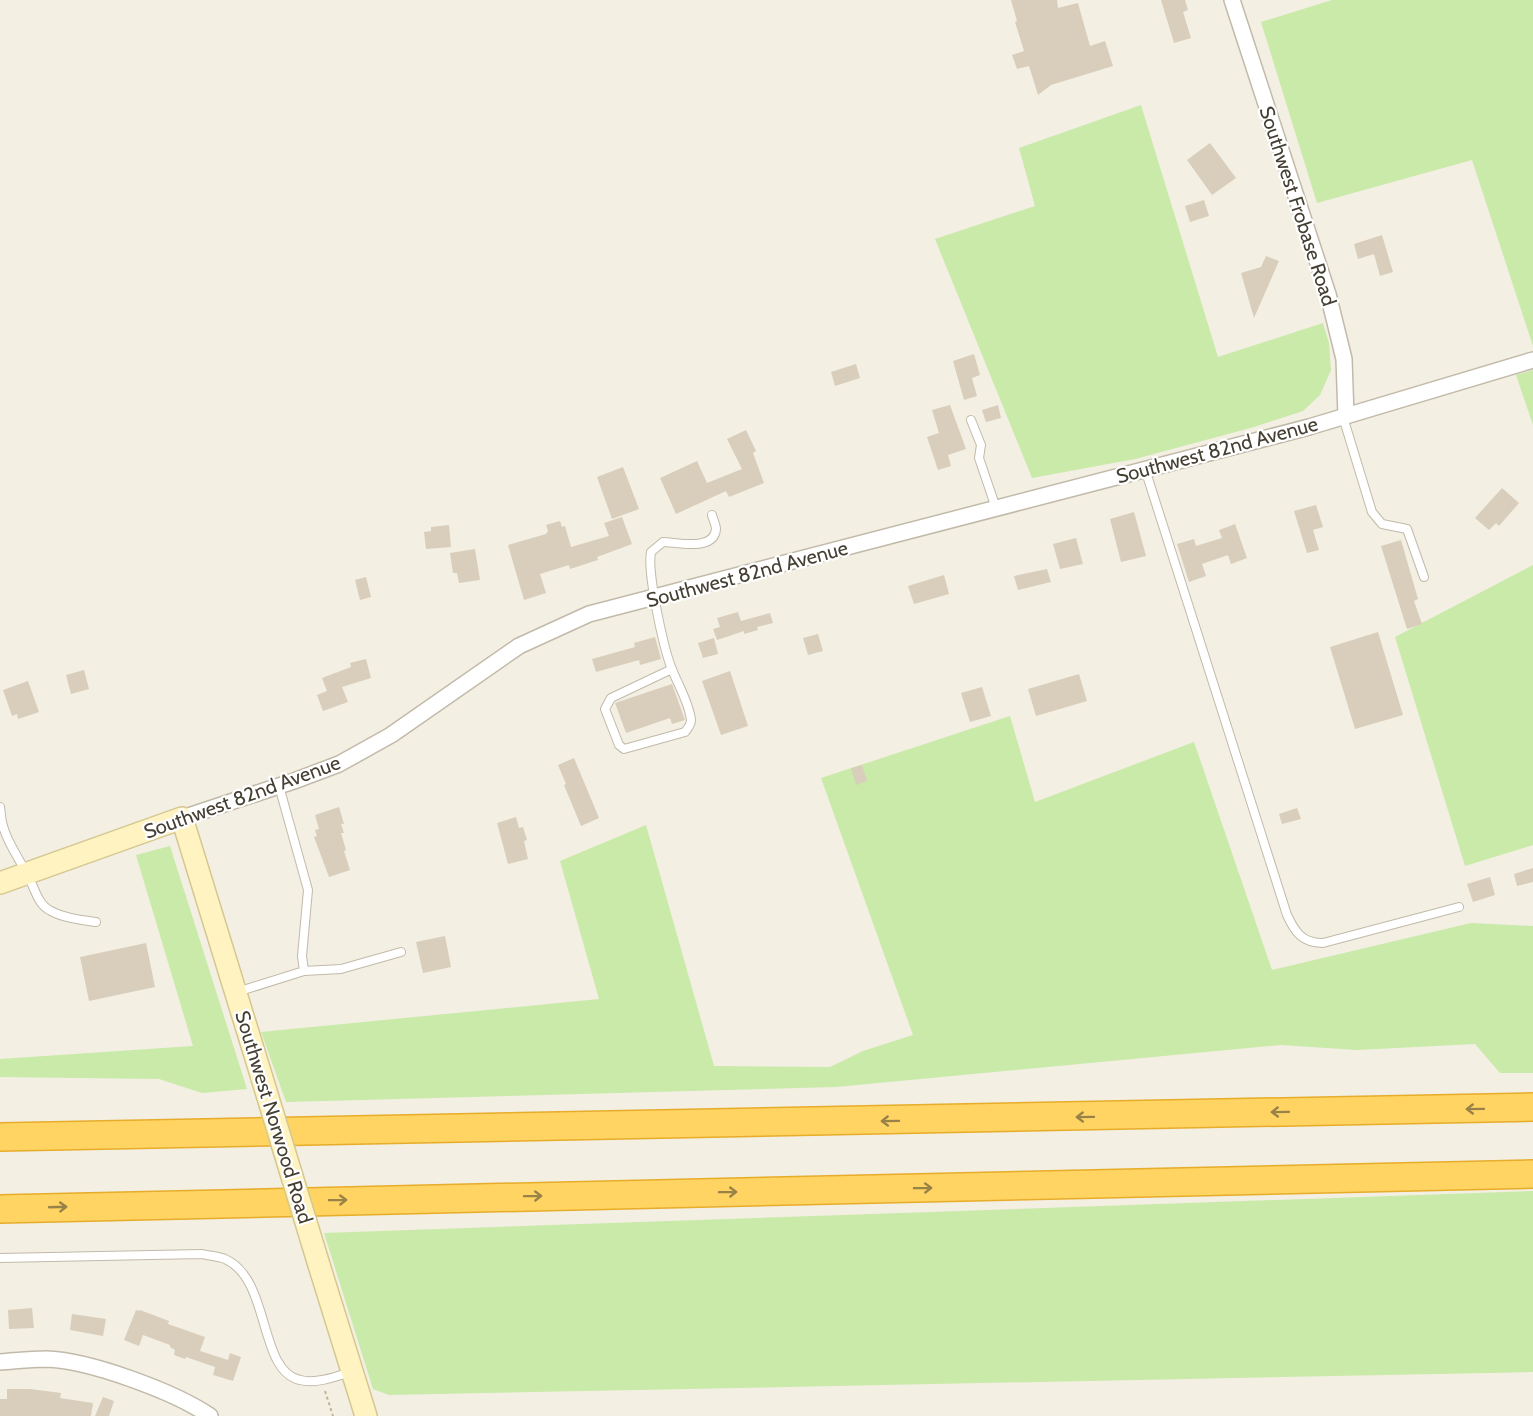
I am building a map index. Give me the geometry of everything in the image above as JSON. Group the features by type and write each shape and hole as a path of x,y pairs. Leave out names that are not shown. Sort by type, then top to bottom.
{"highway":[{"path":"0,1137 1533,1107"},
{"path":"0,1209 1533,1174"}],"street":[{"name":"Southwest Frobase Road","path":"1232,0 1327,291 1344,359 1345,417"},
{"name":"Southwest 82nd Avenue","path":"0,883 339,764 391,735 519,646 589,614 1345,417 1533,360"},
{"name":"Southwest Norwood Road","path":"182,818 366,1416"},
{"path":"0,1362 46,1359 80,1364 174,1395 210,1416"}],"lane":[{"path":"1345,417 1372,512 1382,524 1407,530 1424,577"},
{"path":"971,420 981,445 979,458 996,508"},
{"path":"1145,469 1287,915 1295,932 1307,941 1323,943 1459,906"},
{"path":"672,669 611,698 607,703 605,709 619,745 624,749 685,732 690,726 691,720 672,669 655,598 649,560 651,552 663,542 690,545 706,542 713,536 716,529 712,515"},
{"path":"279,786 308,890 302,956 304,971"},
{"path":"0,807 3,826 19,862 27,873 35,892 48,910 67,917 96,922"},
{"path":"236,993 304,971 341,969 401,952"},
{"path":"0,1258 202,1254 225,1259 247,1277 276,1359 286,1372 299,1380 322,1380 352,1372"}],"path":[{"path":"322,1380 333,1416"}],"green space":[{"path":"1332,0 1533,0 1533,346 1472,160 1317,203 1261,22"},
{"path":"1141,105 1218,357 1323,323 1329,343 1331,370 1320,395 1303,411 1254,427 1135,459 1032,478 935,239 1035,206 1019,148"},
{"path":"1533,370 1533,425 1516,375"},
{"path":"1533,565 1533,845 1465,866 1395,637"},
{"path":"1010,716 1035,802 1194,742 1272,970 1471,923 1533,926 1533,1073 1500,1073 1475,1044 1357,1050 1281,1045 836,1087 286,1102 261,1032 599,999 560,861 646,825 714,1066 830,1067 863,1051 913,1035 821,778"},
{"path":"170,846 247,1089 202,1093 159,1079 0,1077 0,1059 193,1046 136,855"},
{"path":"1533,1191 1533,1372 389,1395 373,1389 324,1233"}],"building":[{"path":"1011,0 1057,0 1058,8 1078,3 1090,46 1105,41 1113,66 1051,85 1038,95 1029,66 1017,69 1012,55 1024,51"},
{"path":"1161,0 1185,0 1188,10 1183,12 1191,38 1174,43"},
{"path":"1210,143 1236,178 1212,195 1187,160"},
{"path":"1204,200 1209,216 1190,222 1185,206"},
{"path":"1382,235 1393,272 1380,276 1374,254 1358,259 1354,244"},
{"path":"1266,256 1279,261 1254,318 1241,273 1261,267"},
{"path":"974,354 980,375 972,378 977,396 964,400 953,361"},
{"path":"856,364 860,378 835,386 831,372"},
{"path":"950,405 966,449 948,455 951,466 938,470 927,437 939,433 932,410"},
{"path":"998,405 1001,418 986,422 982,410"},
{"path":"746,430 756,451 753,453 764,483 729,497 726,491 676,514 660,478 697,461 707,483 742,469 727,439"},
{"path":"623,467 639,509 612,519 597,477"},
{"path":"1502,488 1519,503 1499,526 1496,523 1489,530 1475,518"},
{"path":"1316,505 1323,527 1313,530 1319,550 1307,553 1294,511"},
{"path":"1134,512 1146,556 1121,562 1110,519"},
{"path":"622,517 632,544 597,557 598,560 570,569 569,565 540,574 546,593 524,600 508,545 546,534 548,531 546,525 560,521 562,527 565,526 571,547 609,536 604,523"},
{"path":"1235,524 1247,558 1231,564 1228,555 1202,564 1206,576 1189,582 1177,544 1194,539 1196,546 1222,538 1219,530"},
{"path":"449,525 451,547 426,549 424,532 431,531 431,527"},
{"path":"1076,538 1083,564 1060,569 1053,544"},
{"path":"1401,540 1418,599 1414,601 1422,624 1407,629 1381,546"},
{"path":"475,549 480,580 459,583 457,573 453,573 450,553"},
{"path":"1047,569 1051,582 1018,590 1014,576"},
{"path":"944,575 949,594 914,604 908,586"},
{"path":"366,577 371,597 360,600 355,580"},
{"path":"738,612 741,621 770,613 773,623 757,627 758,630 744,634 744,631 717,640 713,629 720,627 717,618"},
{"path":"1378,632 1403,715 1355,729 1330,647"},
{"path":"818,634 823,651 808,655 803,638"},
{"path":"655,637 661,659 640,665 639,660 596,672 592,659 635,647 634,643"},
{"path":"714,638 718,654 703,658 698,643"},
{"path":"366,659 371,678 342,687 348,702 323,711 317,695 327,691 322,678 351,667 350,663"},
{"path":"84,670 89,689 71,694 66,675"},
{"path":"730,671 748,726 721,735 702,681"},
{"path":"1079,674 1087,701 1036,716 1028,689"},
{"path":"28,681 39,712 18,719 17,714 12,716 3,690"},
{"path":"672,684 685,720 672,724 670,718 626,733 615,703"},
{"path":"982,687 991,716 970,722 961,693"},
{"path":"574,758 599,818 581,826 558,765"},
{"path":"862,765 867,781 856,785 851,768"},
{"path":"339,807 344,824 341,824 344,833 341,833 346,850 344,851 350,870 329,877 314,837 317,836 315,830 319,829 315,815"},
{"path":"1297,808 1301,819 1282,824 1279,814"},
{"path":"516,817 519,828 523,827 527,840 524,841 528,859 508,864 497,823"},
{"path":"1533,868 1533,882 1517,886 1514,874"},
{"path":"1490,877 1495,895 1473,902 1467,884"},
{"path":"445,936 451,967 423,973 416,942"},
{"path":"146,943 155,987 89,1001 80,957"},
{"path":"32,1308 34,1328 9,1329 8,1310"},
{"path":"136,1310 205,1337 200,1351 228,1360 230,1353 241,1357 233,1381 213,1375 215,1367 174,1355 175,1350 170,1345 143,1335 139,1346 124,1340"},
{"path":"72,1314 106,1319 103,1336 70,1330"},
{"path":"7,1389 61,1393 60,1398 93,1403 91,1416 0,1416 0,1399 7,1399"},
{"path":"103,1397 114,1401 109,1416 95,1416"}]}
